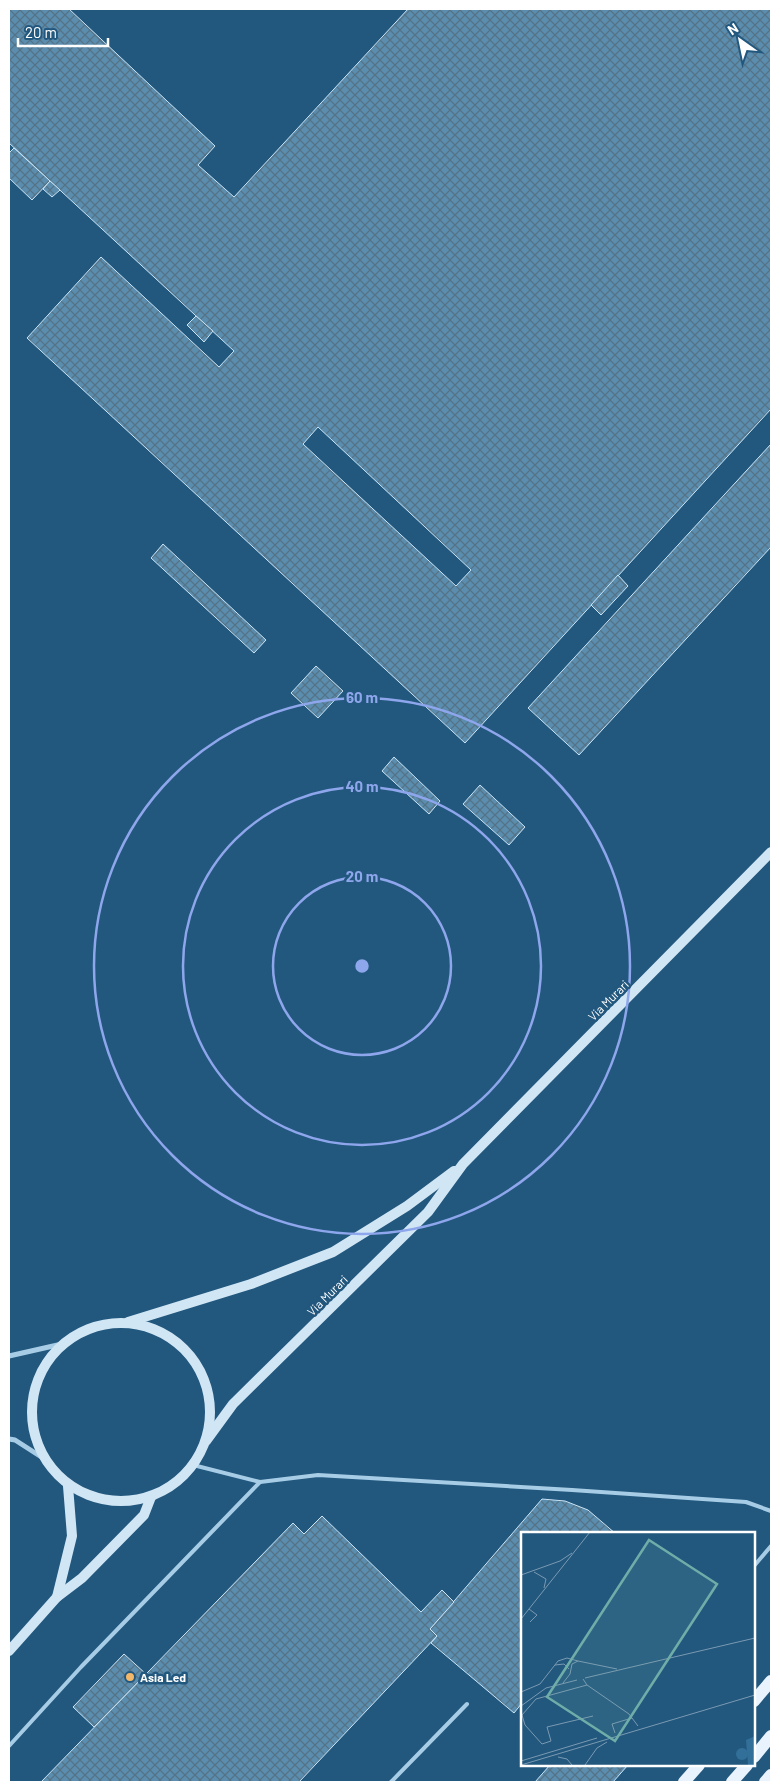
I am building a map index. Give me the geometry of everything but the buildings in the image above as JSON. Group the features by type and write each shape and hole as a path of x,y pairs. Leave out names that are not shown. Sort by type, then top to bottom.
{"main road":[{"path":"755,1700 771,1681"},
{"path":"755,1756 771,1736"},
{"path":"684,1782 698,1766"},
{"path":"732,1782 746,1766"},
{"path":"765,1782 771,1775"}],"street":[{"name":"Via Murari","path":"126,1322 251,1284 333,1252 407,1206 463,1164 771,852"},
{"name":"Via Murari","path":"206,1441 234,1404 428,1212 463,1164"},
{"path":"126,1322 152,1328 177,1342 195,1362 207,1387 210,1414 206,1441 193,1465 175,1484 151,1497 122,1502 94,1498 68,1486 54,1474 43,1458 32,1430 32,1398 42,1368 62,1344 81,1332 103,1324 126,1322"},
{"path":"9,1356 62,1344"},
{"path":"9,1439 15,1440 43,1458"},
{"path":"57,1597 72,1536 68,1486"},
{"path":"9,1651 57,1597 82,1578 144,1515 151,1497"}],"lane":[{"path":"193,1465 260,1482 318,1476 338,1476 746,1502 771,1511"},
{"path":"9,1746 81,1667 260,1482"},
{"path":"755,1565 771,1546"},
{"path":"391,1782 467,1704"}],"place":[{"name":"Asia Led","path":"130,1677"}]}
